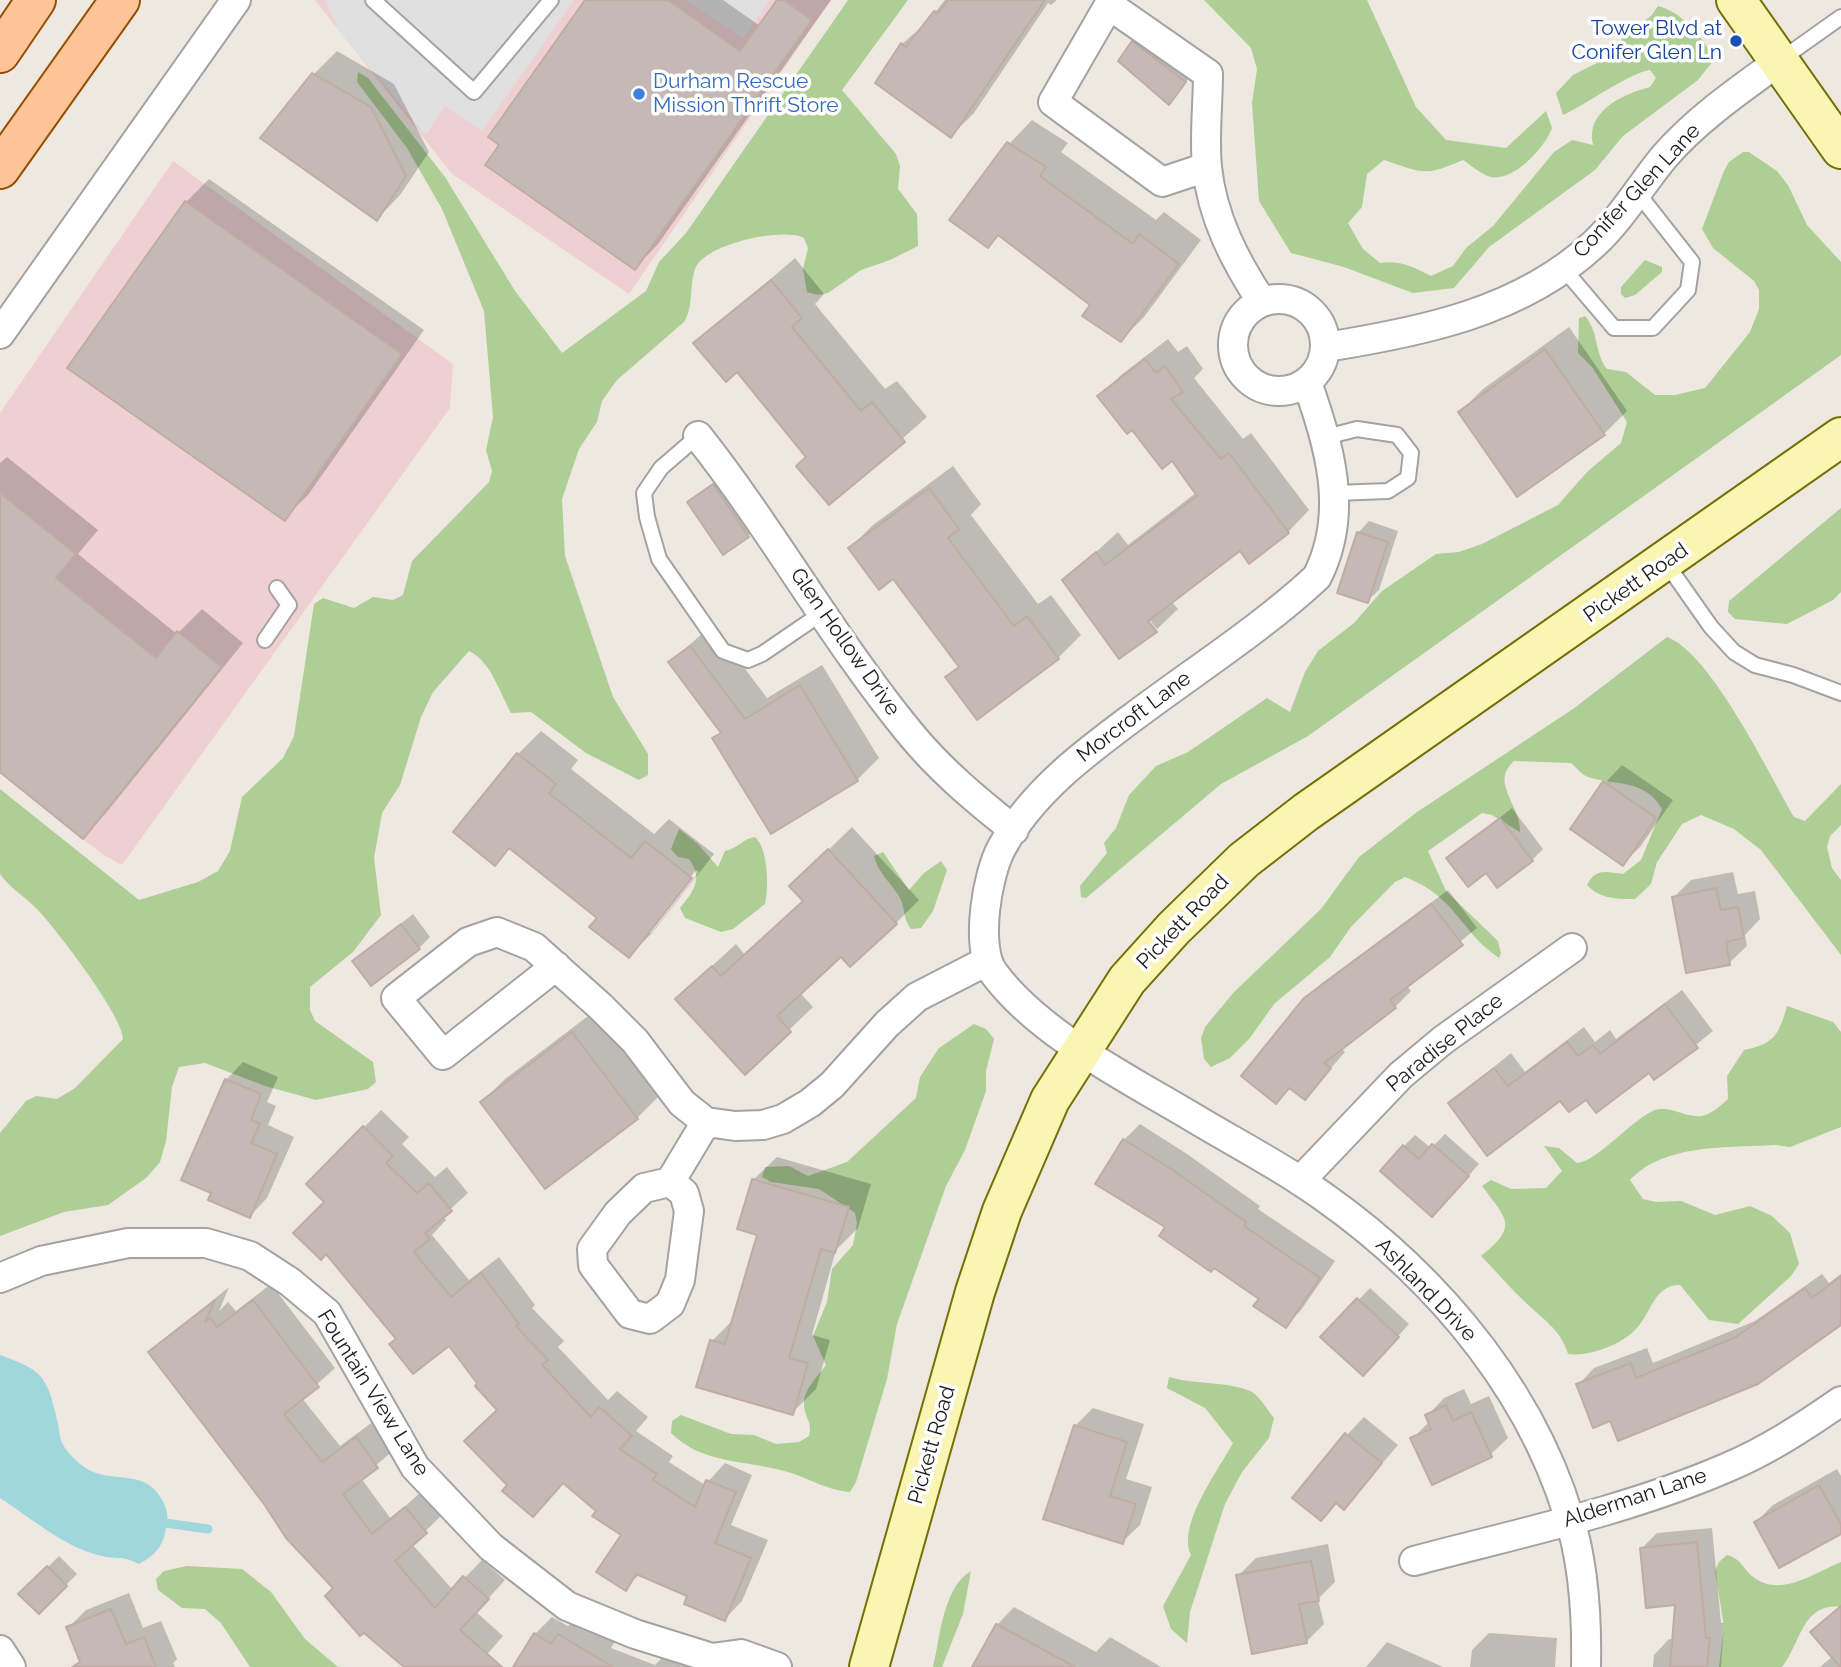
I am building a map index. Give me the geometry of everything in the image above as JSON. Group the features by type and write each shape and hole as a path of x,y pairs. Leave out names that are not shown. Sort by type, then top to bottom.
{"main road":[{"path":"0,53 36,0"},
{"path":"0,169 120,0"}],"street":[{"path":"0,334 236,0"},
{"path":"1735,0 1841,149"},
{"path":"1207,167 1161,182 1053,102 1109,5 1208,74 1207,167 1220,225 1240,270 1262,302"},
{"name":"Conifer Glen Lane","path":"1326,347 1382,338 1461,319 1510,299 1563,268 1596,242 1690,130 1778,61"},
{"path":"1292,300 1306,307 1317,318 1324,332 1326,347 1322,362 1307,382 1288,391 1273,392 1246,379 1237,366 1233,352 1233,336 1249,310 1262,302 1292,300"},
{"name":"Morcroft Lane","path":"987,961 982,939 1000,850 1049,787 1079,757 1317,577 1327,557 1335,493 1326,437 1307,382"},
{"name":"Glen Hollow Drive","path":"698,436 743,493 822,613 909,732 947,772 1014,830"},
{"name":"Pickett Road","path":"869,1667 975,1293 1002,1211 1050,1100 1128,980 1174,928 1244,860 1307,812 1666,563 1841,437"},
{"path":"556,966 443,1055 396,999 468,942 498,932 534,947 556,966 627,1032 682,1103 706,1122 735,1126 763,1125 783,1119 832,1085 887,1024 917,997 952,976 987,961 1011,993 1080,1051"},
{"name":"Paradise Place","path":"1300,1181 1412,1066 1524,979 1573,948"},
{"name":"Ashland Drive","path":"1080,1051 1300,1181 1369,1233 1459,1318 1504,1378 1551,1467 1570,1520 1583,1593 1586,1667"},
{"path":"670,1182 684,1193 689,1210 680,1280 670,1304 650,1319 631,1314 593,1265 592,1249 618,1213 644,1188 670,1182 706,1122"},
{"name":"Fountain View Lane","path":"0,1279 41,1261 128,1243 206,1243 250,1256 290,1282 327,1313 415,1467 491,1547 567,1606 715,1663 741,1654 772,1666"},
{"name":"Alderman Lane","path":"1414,1561 1612,1509 1726,1468 1765,1449 1841,1401"},
{"path":"0,1650 11,1667"}],"lane":[{"path":"373,0 474,92 551,0"},
{"path":"1778,61 1841,17"},
{"path":"1563,268 1614,328 1653,328 1688,290 1692,262 1637,192"},
{"path":"1326,437 1357,429 1397,435 1412,453 1408,478 1388,491 1335,493"},
{"path":"698,436 661,468 644,493 647,517 659,559 723,651 748,660 762,654 822,613"},
{"path":"1666,563 1712,627 1734,652 1755,665 1841,693"},
{"path":"265,640 289,605 277,588"}],"shaded area":[{"path":"315,0 831,0 629,294 452,174"},
{"path":"325,0 574,0 482,131 445,106 426,135 339,31"},
{"path":"687,0 770,0 743,38"},
{"path":"173,161 453,364 450,408 122,865 102,854 0,774 0,413"}],"green space":[{"path":"848,0 908,0 842,90 896,154 900,166 898,189 917,214 918,246 861,270 828,293 818,295 807,292 803,269 808,248 804,238 794,235 763,236 745,240 728,245 701,260 695,269 689,310 684,322 617,380 602,401 597,422 579,449 562,499 565,556 613,697 648,754 648,775 639,780 586,753 531,712 511,713 489,669 469,651 433,692 421,717 400,785 382,813 374,858 381,915 353,952 310,987 310,1010 315,1021 373,1062 376,1082 368,1089 316,1100 265,1086 205,1063 179,1067 172,1087 166,1141 160,1162 146,1178 108,1205 64,1212 0,1236 0,1133 26,1101 36,1096 57,1099 75,1088 123,1039 112,1011 71,951 36,908 0,874 0,789 139,900 198,882 218,871 230,851 242,797 283,758 294,736 314,604 323,598 354,608 373,597 393,600 403,595 412,561 489,482 492,471 486,450 493,417 484,311 442,209 407,148 357,82 358,72 368,78 445,177 515,291 562,353 646,291 659,262 686,233"},
{"path":"1204,0 1367,0 1416,107 1446,140 1506,148 1546,111 1552,128 1549,135 1528,161 1509,174 1491,177 1463,160 1440,169 1424,171 1384,160 1367,174 1362,207 1348,223 1363,249 1380,263 1406,265 1431,276 1453,266 1466,248 1493,226 1554,152 1572,140 1593,145 1592,133 1600,114 1628,94 1650,87 1656,78 1650,70 1641,72 1563,115 1556,93 1573,75 1601,61 1607,51 1652,15 1658,6 1675,14 1692,27 1705,44 1713,61 1698,80 1623,136 1595,170 1489,247 1454,288 1413,293 1344,267 1291,253 1259,201 1252,103 1257,69 1251,48"},
{"path":"1743,152 1749,152 1777,171 1788,185 1807,225 1841,262 1841,355 1308,736 1221,784 1086,898 1081,897 1080,886 1107,853 1104,843 1116,828 1129,795 1156,766 1188,752 1267,698 1290,712 1305,672 1318,651 1354,623 1382,591 1436,554 1459,552 1482,544 1558,505 1587,472 1621,443 1627,422 1592,367 1578,353 1579,318 1585,316 1589,322 1607,369 1626,372 1655,395 1675,395 1705,388 1750,332 1759,309 1759,290 1754,281 1713,248 1702,229 1724,171 1729,162"},
{"path":"1645,260 1662,267 1662,272 1635,295 1625,298 1621,294 1621,287"},
{"path":"1841,508 1841,592 1833,600 1787,624 1735,619 1728,612 1729,601"},
{"path":"1667,637 1684,648 1702,666 1720,690 1794,817 1805,821 1841,784 1841,825 1830,836 1827,847 1832,868 1841,880 1841,955 1761,850 1734,829 1701,815 1682,824 1657,862 1651,884 1635,899 1615,898 1597,893 1587,885 1594,876 1602,872 1623,874 1641,860 1662,809 1647,792 1628,785 1588,777 1571,763 1514,761 1507,769 1505,786 1519,822 1520,832 1492,815 1482,813 1428,851 1446,891 1498,941 1501,953 1499,958 1475,937 1436,894 1405,877 1395,882 1351,927 1330,957 1274,1004 1250,1038 1230,1058 1211,1067 1204,1059 1201,1038 1205,1027 1234,992 1321,909 1359,857 1417,812 1573,709"},
{"path":"679,829 698,844 718,867 725,851 755,837 765,859 765,904 733,929 721,932 685,918 680,908 693,891 696,873 689,859 678,857 671,849"},
{"path":"883,852 909,890 924,873 941,861 947,870 933,911 921,928 911,929 900,898 879,868 874,856"},
{"path":"1787,1006 1833,1022 1841,1032 1841,1127 1790,1147 1775,1145 1718,1148 1679,1153 1644,1168 1630,1180 1643,1199 1656,1202 1681,1201 1715,1215 1750,1206 1772,1216 1790,1233 1799,1264 1791,1276 1738,1324 1709,1320 1680,1285 1671,1286 1658,1295 1640,1324 1629,1335 1604,1349 1585,1354 1568,1354 1561,1338 1550,1324 1517,1295 1481,1256 1505,1230 1503,1215 1482,1186 1491,1180 1511,1189 1546,1188 1562,1171 1544,1146 1559,1148 1577,1163 1594,1156 1653,1111 1665,1109 1695,1116 1712,1112 1728,1099 1727,1076 1744,1050 1762,1045 1774,1037"},
{"path":"974,1024 986,1029 994,1039 986,1071 986,1091 965,1150 946,1186 897,1324 887,1379 856,1482 850,1492 826,1487 773,1468 712,1456 684,1443 671,1433 672,1421 681,1415 731,1434 754,1435 776,1444 799,1442 809,1436 810,1427 804,1399 826,1365 813,1336 827,1302 832,1269 853,1245 857,1224 855,1213 819,1189 771,1182 762,1177 765,1167 789,1166 808,1176 847,1162 916,1098 920,1077 939,1048"},
{"path":"1169,1377 1252,1392 1274,1418 1269,1438 1242,1472 1225,1504 1190,1612 1187,1643 1171,1629 1163,1606 1191,1555 1188,1543 1194,1514 1233,1443 1205,1408 1167,1388"},
{"path":"1727,1555 1738,1561 1752,1576 1773,1585 1797,1582 1841,1562 1841,1607 1828,1607 1810,1618 1782,1667 1719,1667 1724,1626 1715,1571 1719,1562"},
{"path":"187,1566 242,1569 271,1592 305,1639 338,1667 250,1667 221,1623 205,1609 182,1608 158,1590 156,1579 164,1571"},
{"path":"971,1571 963,1614 942,1667 933,1667 949,1601 954,1589"}],"water":[{"path":"0,1355 26,1366 42,1378 51,1395 62,1443 76,1460 99,1474 141,1481 155,1490 161,1498 167,1512 165,1535 150,1557 139,1564 88,1552 62,1539 0,1498"}],"building":[{"name":"Durham Rescue Mission Thrift Store","path":"585,0 668,0 740,51 777,0 784,0 812,20 635,270 485,165 499,145 488,137"},
{"path":"948,0 1045,0 951,138 875,83 901,43 906,47 934,11 938,13"},
{"path":"1132,41 1186,82 1169,105 1118,61"},
{"path":"312,73 371,107 406,176 377,221 260,138"},
{"path":"1007,142 1046,167 1040,176 1133,244 1139,234 1179,264 1121,342 1082,316 1090,305 998,235 988,248 949,220"},
{"path":"185,201 402,354 285,521 67,368"},
{"path":"771,280 802,318 792,327 861,411 872,402 905,442 829,505 796,466 806,457 737,372 726,382 693,343"},
{"path":"1545,349 1605,435 1517,497 1458,412"},
{"path":"1145,359 1156,373 1165,366 1183,392 1171,399 1221,459 1229,453 1289,533 1249,564 1240,551 1148,621 1157,632 1119,659 1062,580 1096,552 1105,565 1197,496 1172,461 1162,469 1132,430 1127,434 1097,396"},
{"path":"713,484 749,537 723,555 687,502"},
{"path":"929,488 959,529 948,538 1014,626 1027,616 1059,659 977,720 945,677 959,667 893,579 879,590 848,548"},
{"path":"0,493 76,554 56,578 156,658 177,631 222,667 83,839 0,772"},
{"path":"1357,532 1388,542 1368,603 1337,593"},
{"path":"690,646 745,719 800,685 858,781 771,834 712,738 721,733 668,662"},
{"path":"517,753 556,784 549,793 631,858 645,841 692,878 629,958 589,927 597,918 509,848 495,866 453,832"},
{"path":"1603,781 1656,818 1623,866 1570,829"},
{"path":"1500,818 1533,861 1497,888 1486,873 1468,887 1446,858"},
{"path":"828,849 897,924 850,967 841,957 777,1016 791,1032 745,1075 675,999 712,966 721,976 803,901 789,886"},
{"path":"1716,888 1721,910 1738,907 1744,938 1726,942 1730,965 1686,973 1672,897"},
{"path":"1431,904 1463,945 1390,1000 1396,1008 1324,1063 1331,1068 1305,1100 1289,1088 1276,1104 1241,1076 1304,998"},
{"path":"401,924 420,949 371,986 352,961"},
{"path":"1665,1004 1698,1048 1654,1080 1649,1073 1596,1113 1586,1100 1569,1112 1560,1101 1487,1156 1448,1103 1494,1068 1508,1086 1567,1042 1578,1056 1593,1045 1600,1054"},
{"path":"572,1032 638,1119 545,1189 480,1102"},
{"path":"225,1079 261,1094 251,1120 260,1124 251,1143 277,1154 250,1218 208,1200 211,1193 181,1180"},
{"path":"363,1126 393,1156 386,1163 417,1193 429,1183 452,1211 425,1233 430,1239 414,1252 451,1297 481,1273 519,1324 516,1326 548,1360 542,1365 591,1417 599,1407 632,1436 620,1449 657,1474 653,1480 695,1507 706,1480 736,1492 715,1543 751,1558 725,1621 684,1604 687,1596 636,1574 626,1591 596,1572 621,1535 592,1516 596,1511 563,1483 533,1517 502,1491 507,1485 464,1441 497,1410 475,1386 477,1383 449,1346 413,1374 389,1344 396,1339 326,1254 321,1260 293,1233 324,1202 306,1184"},
{"path":"1123,1139 1171,1169 1246,1222 1244,1226 1320,1278 1286,1328 1253,1306 1259,1299 1214,1268 1211,1272 1159,1236 1165,1227 1095,1184"},
{"path":"1432,1144 1469,1176 1432,1217 1380,1171 1403,1145 1419,1159"},
{"path":"752,1179 849,1207 835,1253 821,1249 789,1358 808,1363 793,1415 696,1387 710,1340 725,1344 757,1235 737,1229"},
{"path":"1841,1276 1841,1325 1758,1384 1618,1441 1610,1421 1593,1428 1576,1384 1631,1363 1636,1378 1736,1337 1805,1288 1812,1298"},
{"path":"1357,1298 1399,1337 1363,1376 1320,1337"},
{"path":"215,1300 205,1322 210,1318 217,1327 253,1300 319,1387 284,1414 322,1462 356,1437 378,1468 343,1494 372,1534 405,1507 427,1533 395,1561 435,1608 463,1576 489,1599 460,1630 502,1667 404,1667 364,1633 360,1636 325,1596 333,1588 286,1538 264,1504 148,1352"},
{"path":"1446,1405 1453,1421 1471,1412 1492,1457 1432,1485 1410,1438 1431,1429 1425,1415"},
{"path":"1074,1425 1127,1442 1110,1496 1136,1504 1123,1544 1043,1519"},
{"path":"1345,1433 1382,1463 1344,1510 1336,1503 1321,1521 1292,1498"},
{"path":"1819,1485 1841,1524 1841,1534 1779,1568 1754,1522"},
{"path":"1697,1542 1706,1638 1710,1638 1707,1667 1670,1667 1675,1605 1646,1608 1640,1548"},
{"path":"1311,1561 1319,1601 1299,1604 1307,1643 1252,1654 1236,1575"},
{"path":"47,1566 67,1586 39,1614 18,1594"},
{"path":"1841,1606 1841,1667 1840,1667 1810,1632"},
{"path":"111,1609 126,1644 144,1637 156,1667 72,1667 80,1662 66,1627"},
{"path":"996,1624 1075,1667 972,1667"},
{"path":"534,1633 551,1644 558,1634 613,1667 513,1667"}],"waterway":[{"path":"158,1522 208,1529"}],"place":[{"name":"Tower Blvd at Conifer Glen Ln","path":"1736,41"},
{"name":"Durham Rescue Mission Thrift Store","path":"639,94"}]}
